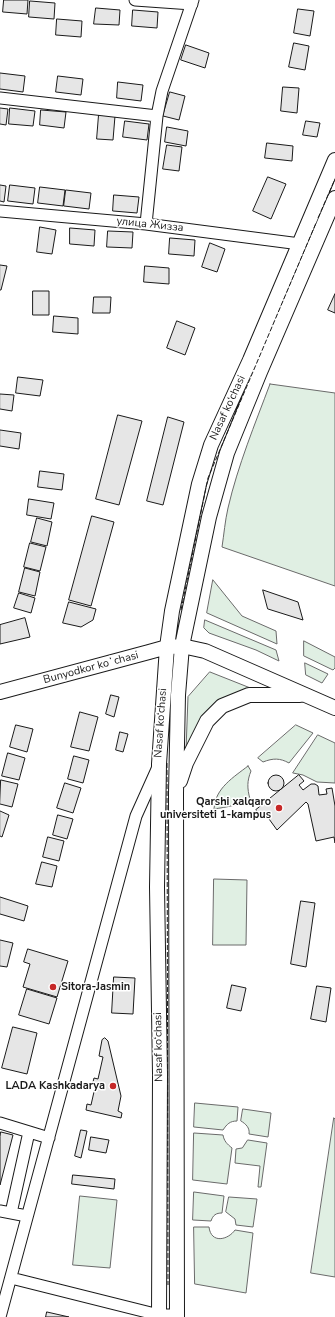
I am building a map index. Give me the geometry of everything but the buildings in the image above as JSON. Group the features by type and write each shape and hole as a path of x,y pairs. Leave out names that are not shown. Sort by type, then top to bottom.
{"main road":[{"name":"Nasaf ko‘chasi","path":"159,1316 160,1074 157,887 159,764 167,647 172,611 199,484 211,445 250,360 335,160"},
{"name":"Nasaf ko‘chasi","path":"177,1316 176,793 178,695 182,646 209,517 228,453 260,372 335,198"},
{"name":"Bunyodkor koʻchasi","path":"0,692 167,647 182,646 205,651 335,708"},
{"path":"176,793 186,762 207,722 222,706 249,695 305,695"}],"street":[{"path":"135,0 193,2 162,92 157,116 146,224"},
{"path":"0,98 157,116"},
{"name":"улица Жизза","path":"0,211 146,224 300,244"},
{"path":"0,1317 136,816 159,764"},
{"path":"0,1123 49,1138"},
{"path":"12,1213 29,1132"},
{"path":"0,1211 27,1216"},
{"path":"11,1278 159,1316 177,1316"}],"green space":[{"path":"270,384 335,393 335,586 222,547 232,492 247,445"},
{"path":"213,580 242,616 276,631 277,644 207,613"},
{"path":"205,620 276,650 279,661 256,650 209,633 204,628"},
{"path":"304,641 335,657 335,668 333,670 304,656"},
{"path":"305,663 328,674 322,683 306,675"},
{"path":"210,672 258,691 237,695 186,750 188,697"},
{"path":"296,725 313,733 289,763 276,759 263,762 258,758"},
{"path":"318,735 335,743 335,783 317,782 303,775 293,773"},
{"path":"248,766 251,771 248,785 250,799 228,807 214,809 215,802 222,789 231,779"},
{"path":"214,879 247,880 246,945 213,945"},
{"path":"195,1103 238,1107 237,1121 229,1123 223,1130 194,1127"},
{"path":"243,1109 271,1113 268,1137 249,1134 247,1126 241,1121"},
{"path":"334,1118 335,1119 335,1277 311,1273"},
{"path":"194,1133 223,1135 226,1142 232,1148 227,1184 193,1180"},
{"path":"248,1140 267,1143 261,1187 258,1187 260,1166 235,1163 236,1149 242,1148"},
{"path":"194,1192 224,1196 222,1213 215,1215 211,1221 193,1220"},
{"path":"80,1196 117,1200 110,1268 73,1265"},
{"path":"229,1197 257,1199 253,1227 236,1225 235,1219 226,1212"},
{"path":"194,1227 209,1227 213,1236 220,1239 228,1236 235,1230 253,1233 246,1293 195,1284"}],"fence":[{"path":"318,218 335,179"},
{"path":"181,610 208,478 316,223"},
{"path":"167,763 168,1285"}],"place":[{"name":"Qarshi xalqaro universiteti 1-kampus","path":"279,808"},
{"name":"Sitora-Jasmin","path":"53,987"},
{"name":"LADA Kashkadarya","path":"113,1086"}]}
